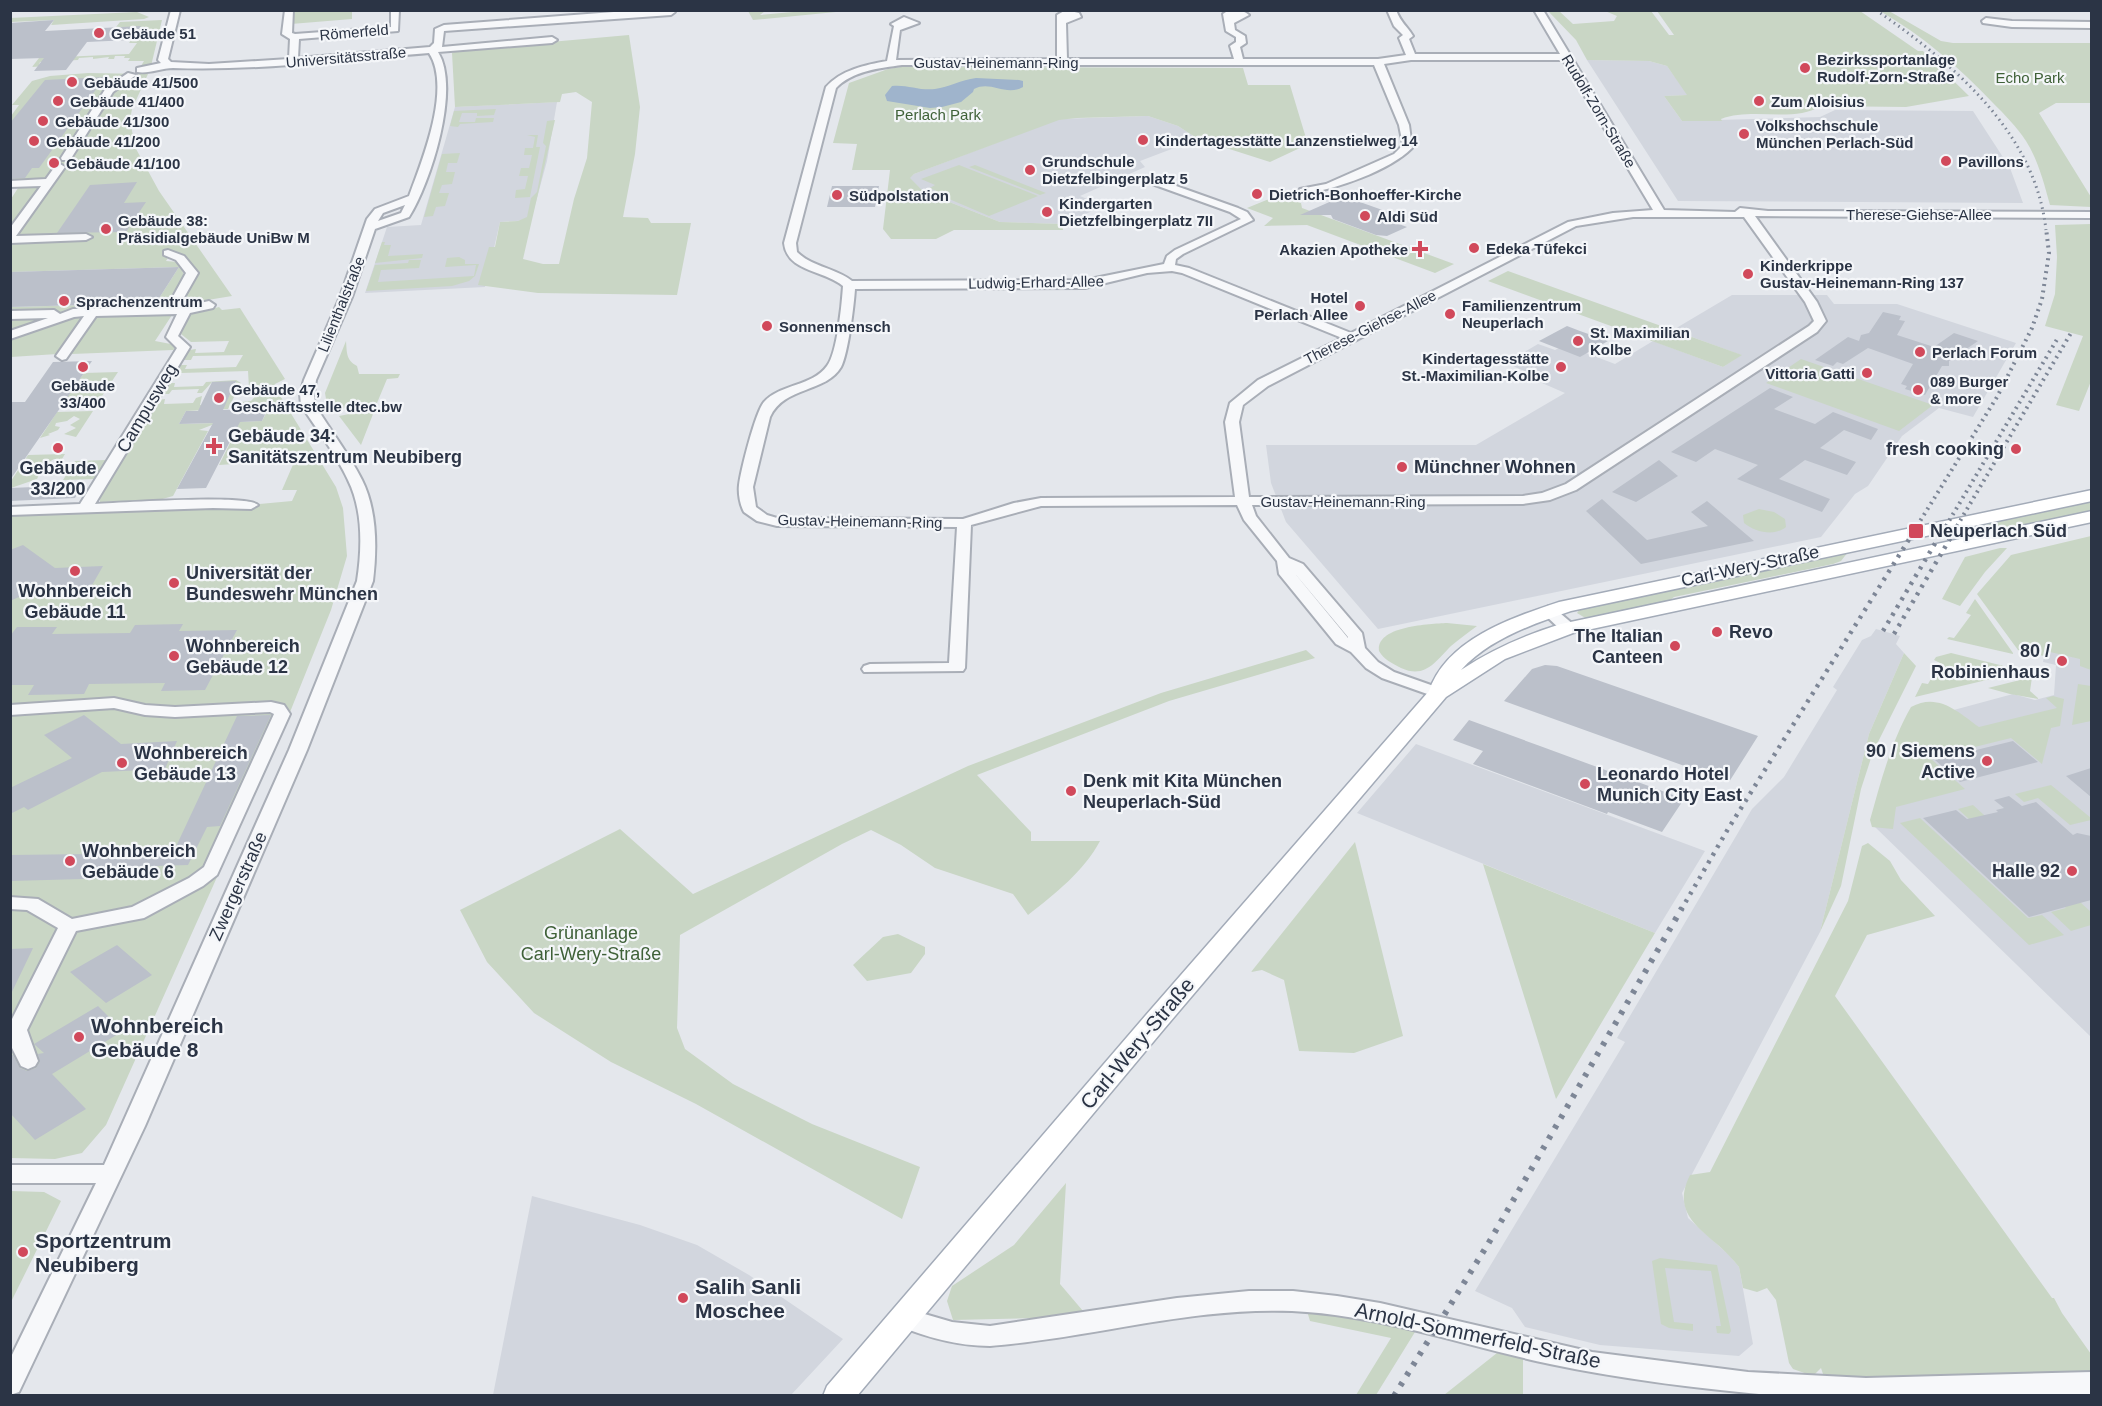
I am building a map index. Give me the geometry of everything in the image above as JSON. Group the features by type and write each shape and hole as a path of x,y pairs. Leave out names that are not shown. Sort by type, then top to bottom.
{"main road":[{"name":"Carl-Wery-Straße","path":"1439,693 1446,675 1461,659 1483,642 1526,620 1582,601 2091,495"},
{"name":"Carl-Wery-Straße","path":"838,1395 1162,1013 1439,693 1498,655 1542,636 1568,628 2091,516"}],"street":[{"path":"170,65 163,60 174,25 176,10"},
{"name":"Römerfeld","path":"289,10 287,34 295,37 395,28 395,10"},
{"path":"539,10 541,22"},
{"name":"Rudolf-Zorn-Straße","path":"1538,10 1665,212"},
{"path":"393,213 401,217 408,211 441,110 438,58 432,51 439,44 442,26 493,20 541,22 644,12 670,12"},
{"path":"1404,13 1392,13 1398,26 1406,30 1408,36 1404,38 1411,57"},
{"path":"1986,21 2001,24 2091,25"},
{"path":"1061,22 1062,62"},
{"path":"1229,22 1231,32 1240,36 1241,43 1235,46 1239,62"},
{"path":"891,63 896,29 900,26"},
{"name":"Römerfeld","path":"293,62 295,37"},
{"name":"Universitätsstraße","path":"51,182 109,90 136,72 170,65 209,67 293,62 552,40"},
{"name":"Gustav-Heinemann-Ring","path":"1566,57 1411,57 1378,62 891,63 838,80 831,87 790,243 791,253 796,259 842,279 849,285 848,309 835,366 826,375 782,395 769,404 763,417 746,488 749,509 762,518 800,524 964,523 1018,506 1041,502 1523,500 1545,497 1571,488 1814,329 1820,321 1809,300 1747,213"},
{"path":"1304,191 1329,187 1398,156 1408,146 1404,125 1378,62"},
{"path":"1148,179 1234,210 1246,217 1246,223 1179,252 1171,258 1169,266"},
{"path":"10,184 51,182"},
{"path":"10,239 51,182"},
{"path":"370,227 414,198"},
{"name":"Therese-Giehse-Allee","path":"1439,693 1388,675 1372,665 1357,649 1342,641 1284,571 1284,561 1249,517 1243,502 1232,422 1237,403 1263,383 1572,224 1601,217 1665,212 1707,215 1747,213 2091,215"},
{"name":"Lilienthalstraße","path":"310,380 346,297 370,227 376,215 393,213"},
{"path":"10,239 86,237"},
{"name":"Campusweg","path":"85,508 184,347 175,340 172,334 185,310 176,302 192,273 180,258 168,253"},
{"name":"Ludwig-Erhard-Allee","path":"849,285 1085,284 1109,281 1143,270 1169,266 1185,270 1351,337"},
{"path":"10,315 185,310 210,305"},
{"path":"10,335 73,313"},
{"path":"62,356 92,313"},
{"name":"Zwergerstraße","path":"10,1385 112,1174 298,750 365,581 369,554 364,509 356,481 308,405 307,394 310,380"},
{"path":"10,511 213,504 251,505"},
{"path":"870,669 957,668 964,523"},
{"path":"1550,611 1568,628"},
{"path":"10,710 114,703 145,710 198,711 271,707 278,709 282,714 211,871 196,882 131,915 96,919 69,926 31,904 10,903"},
{"path":"28,1061 17,1029 69,926"},
{"path":"10,1174 112,1174"},
{"name":"Arnold-Sommerfeld-Straße","path":"904,1318 921,1325 970,1336 1009,1333 1202,1305 1287,1299 1401,1316 1542,1353 1762,1389 1902,1390 2091,1383"}],"shaded area":[{"path":"1587,60 1649,61 1667,66 1688,95 1664,96 1682,121 1820,117 1835,110 1973,111 2010,168 2023,203 1678,201"},
{"path":"557,102 547,161 531,220 500,222 485,287 365,293 387,227 421,225 455,107"},
{"name":"Grundschule Dietzfelbingerplatz 5","path":"1148,116 1178,126 1198,139 1140,161 1145,167 1080,196 1104,206 1062,224 1000,222 924,192 909,178 914,174 1059,119"},
{"path":"1732,295 1827,295 1834,304 1897,304 2016,343 1973,417 1939,408 1902,436 1868,486 1855,494 1821,537 1378,629 1286,522 1271,483 1266,445 1476,445 1565,393 1542,383 1545,380 1506,363 1538,344 1555,350 1559,348 1586,353 1615,364 1653,341 1723,367 1741,355 1673,330"},
{"path":"2091,558 2091,1037 1875,827 1888,770 1913,721 2013,694 2035,700 2054,695 2056,665 2043,662 2045,651"},
{"path":"1876,629 1900,636 1896,644 1904,653 1869,734 1820,932 1682,1193 1688,1218 1739,1267 1753,1344 1739,1356 1600,1345 1525,1327 1512,1308 1475,1291 1625,1042 1617,1038 1752,809 1784,777 1837,690 1833,687 1862,640 1871,636"},
{"path":"1416,744 1705,851 1655,933 1357,813"},
{"path":"532,1196 640,1225 697,1245 749,1275 843,1339 791,1395 493,1395"}],"green space":[{"path":"292,11 352,11 352,19 291,24"},
{"path":"748,11 765,11 760,15 804,11 846,11 753,20"},
{"name":"Bezirkssportanlage Rudolf-Zorn-Straße","path":"1548,11 1559,11 1573,24 1614,21 1617,16 1605,11 1651,11 1669,35 1674,35 1657,11 1860,11 1918,51 1923,51 1969,96 1906,107 1821,106 1798,114 1746,114 1721,119 1722,121 1682,121 1664,96 1687,95 1667,66 1649,61 1587,60 1576,40"},
{"name":"Echo Park","path":"1880,11 1889,11 1941,41 1953,43 2091,43 2091,103 2056,103 2039,113 2091,197 2091,207 2050,205 2034,156 2015,126 1940,53"},
{"path":"137,12 149,17 51,25 54,20 11,22 10,18"},
{"path":"162,20 151,66 135,68 141,66 144,61 128,61 130,58 115,56 114,59 108,59 109,57 93,59 93,57 40,62 39,65 69,64 32,67 39,58 129,54 137,43 129,43 141,27 116,27 120,22"},
{"path":"629,35 640,107 635,154 623,217 648,218 651,223 691,223 677,295 538,293 478,285 489,247 495,247 500,222 518,221 527,217 531,198 537,192 546,146 543,143 547,121 555,120 523,259 543,264 559,264 574,199 587,158 592,102 576,92 562,94 560,102 455,107 452,53 459,50"},
{"name":"Perlach Park","path":"901,67 1243,68 1248,85 1290,85 1306,138 1302,147 1270,162 1198,139 1178,126 1148,116 1059,120 914,174 910,178 924,192 1000,222 1062,224 1063,230 954,230 936,239 891,239 883,229 890,170 852,170 857,144 833,143 849,83 888,69"},
{"path":"88,73 148,74 132,109 130,120 135,147 159,191 232,296 183,304 181,301 197,274 182,254 172,251 166,261 178,262 185,277 170,303 172,315 155,341 176,345 177,347 173,350 72,354 68,351 100,305 156,303 179,267 11,272 11,199 18,188 11,188 11,116 19,105 12,105 32,81 50,76"},
{"path":"496,109 494,115 477,116 477,113 462,113 459,122 475,122 476,118 494,118 493,122 450,126 454,111"},
{"path":"527,135 538,135 536,147 540,147 530,197 515,198 516,190 525,189 528,176 519,176 521,168 529,168 532,155 524,155 525,148 533,148 535,137"},
{"path":"460,153 457,163 448,163 446,172 455,172 452,184 442,185 439,193 449,193 445,206 436,207 433,216 424,217 442,154"},
{"path":"959,165 1038,196 989,216 935,193 938,192 930,188 935,185 921,179"},
{"path":"975,165 1046,193 1040,195 969,167"},
{"path":"1279,195 1301,203 1302,208 1454,264 1435,273 1307,225 1264,226 1273,218 1247,208"},
{"path":"2091,224 2091,381 2079,411 2056,405 2083,336 2045,326 2055,294 2057,257 2055,225"},
{"path":"382,242 385,242 384,245 391,245 388,256 423,254 422,258 375,263"},
{"path":"459,257 465,260 465,264 479,264 475,276 469,281 452,286 366,291 375,265 408,263 409,260 421,260 419,268 381,270 378,282 474,276 476,265 445,267 447,258"},
{"path":"1508,271 1742,355 1723,367 1488,281"},
{"path":"87,305 83,311 64,312 60,316 11,333 10,307"},
{"name":"Universität der Bundeswehr München","path":"219,307 222,310 240,308 285,379 275,384 276,389 336,487 343,508 347,556 331,610 282,732 106,1125 82,1153 55,1159 11,1158 10,515 217,508 292,501 297,490 282,490 295,460 219,465 237,429 228,429 232,422 262,421 269,408 240,409 242,402 251,401 260,391 249,388 248,371 181,373 179,377 173,377 179,365 187,365 185,369 236,367 243,355 193,356 191,360 183,360 189,350 196,349 195,353 224,352 229,341 191,342 181,334 188,315"},
{"path":"85,317 57,354 11,357 10,337 65,318"},
{"path":"346,341 348,356 357,366 359,374 400,374 398,378 387,379 377,403 334,410 326,399 325,393"},
{"path":"1801,359 1933,405 1899,431 1766,383"},
{"path":"118,372 100,399 65,400 84,373"},
{"path":"236,380 241,383 228,409 186,411 179,424 217,423 199,430 208,431 173,496 159,500 100,502 100,496 158,400 165,399 164,404 193,403 196,398 202,396 200,405 225,404 236,382 212,382 202,393 197,393 199,389 172,390 169,394 163,394 169,383 175,383 174,387 203,386 206,382"},
{"path":"375,409 361,445 339,416"},
{"path":"93,411 76,437 64,434 76,428 70,425 80,419 74,416 67,421 56,423 55,426 60,427 58,430 40,438 57,412"},
{"path":"65,454 62,459 54,459 43,466 29,467 28,471 38,472 37,479 11,488 11,481 28,455"},
{"path":"106,460 95,479 63,480 75,461"},
{"path":"2091,498 2091,514 1977,538 1987,520"},
{"path":"1759,509 1774,512 1785,519 1786,527 1770,533 1754,529 1744,523 1743,515"},
{"path":"2091,536 2091,670 2080,666 2080,659 2046,651 2044,656 2018,650 1977,594 2011,555"},
{"path":"2007,548 1985,572 1960,606 1942,599 1965,557"},
{"path":"1848,552 1841,561 1833,564 1674,597 1666,603 1587,619 1577,613 1580,609"},
{"path":"1975,599 2013,654 1947,639 1954,638 1971,615 1966,613"},
{"path":"1447,623 1477,626 1423,670 1409,671 1401,668 1386,659 1379,651 1380,643 1394,631"},
{"name":"Grünanlage Carl-Wery-Straße","path":"1306,650 1315,658 1169,701 977,775 1031,832 1031,841 1100,841 1077,872 1028,915 1013,894 935,868 901,845 871,830 680,935 677,1028 685,1049 733,1084 812,1124 920,1167 902,1219 696,1104 611,1062 534,1013 487,962 460,910 620,829 693,894 968,766 1161,693"},
{"path":"1904,653 1916,666 1873,752 1861,789 1841,886 1820,932 1869,734"},
{"path":"1951,653 2012,668 2012,674 1915,697 1922,683 1928,684 1940,663 1934,660 1936,657"},
{"path":"2032,677 2030,691 2039,699 1988,688"},
{"path":"2092,680 2091,721 2072,725 2078,684 2091,686"},
{"path":"2053,696 2064,699 2060,726 2051,728 2042,764 2011,738 1930,758 1965,789 1896,807 1893,829 1872,827 1870,820 1887,762 1911,707 1921,703 1939,703 1955,710 1979,727 2057,708 2046,698"},
{"path":"2051,785 2091,820 2070,825 2038,798 2024,802 2015,794"},
{"path":"1973,805 2091,912 2091,925 2071,931 2051,912 2066,908 1958,809"},
{"path":"1920,818 2028,918 2042,915 2064,935 2029,945 1900,823"},
{"path":"1355,842 1403,1036 1354,1053 1299,1051 1284,980 1262,970 1251,972"},
{"path":"1868,843 1890,861 1901,880 1935,916 1867,935 1835,996 2054,1298 2091,1354 2091,1395 1830,1395 1821,1368 1813,1376 1793,1369 1789,1363 1776,1300 1767,1288 1757,1292 1743,1288 1739,1267 1695,1224 1688,1214 1684,1203 1690,1175 1710,1172 1848,901 1862,846"},
{"path":"1483,864 1655,933 1556,1099"},
{"path":"898,934 925,947 925,954 911,973 867,981 853,965 883,937"},
{"path":"1066,1183 1060,1284 1083,1311 1035,1318 953,1320 947,1301 952,1286 1014,1245"},
{"name":"Sportzentrum Neubiberg","path":"11,1191 44,1192 61,1201 11,1302"},
{"path":"1660,1258 1717,1265 1731,1331 1729,1334 1717,1333 1716,1326 1721,1326 1711,1271 1665,1268 1674,1322 1693,1324 1693,1331 1669,1328 1661,1324 1652,1261"},
{"path":"1307,1311 1373,1320 1415,1332 1376,1395 1356,1395 1391,1338 1310,1321"},
{"path":"1497,1353 1523,1359 1523,1395 1444,1395"}],"water":[{"path":"976,78 1019,80 1023,81 1023,87 1010,90 980,87 974,89 961,102 930,108 887,101 885,95 892,86 935,89"}],"building":[{"path":"54,20 45,31 141,26 130,40 87,42 66,70 34,71 44,58 10,59 10,23"},
{"path":"105,77 39,168 32,168 25,178 10,179 10,123 45,80"},
{"path":"137,182 124,203 146,202 126,232 57,233 90,185"},
{"name":"Südpolstation","path":"832,186 879,186 875,207 827,207"},
{"name":"Aldi Süd","path":"1343,196 1405,218 1396,223 1407,227 1387,236 1376,235 1333,219 1331,215 1300,215"},
{"path":"179,267 156,303 10,307 10,272"},
{"name":"Perlach Forum","path":"1883,312 1901,316 1899,320 1905,321 1897,335 1934,347 1954,333 1978,341 1949,361 1949,366 1942,366 1925,395 1905,389 1907,386 1901,384 1913,364 1868,348 1843,364 1837,362 1833,366 1815,360 1848,337 1859,341 1861,335 1869,333"},
{"name":"St. Maximilian Kolbe","path":"1567,326 1608,341 1580,357 1539,341"},
{"path":"92,361 10,480 10,402 25,402 53,362"},
{"path":"236,381 223,410 268,408 262,421 240,422 206,488 177,489 213,423 179,424 186,411 198,411 212,382"},
{"path":"1770,388 1793,397 1774,409 1815,424 1833,412 1878,429 1871,440 1844,430 1820,448 1856,462 1847,475 1805,460 1779,479 1830,499 1822,512 1737,479 1758,465 1715,449 1696,462 1671,452"},
{"path":"1659,460 1678,476 1636,502 1612,492"},
{"path":"83,485 75,498 10,501 10,488"},
{"path":"1602,499 1647,540 1708,526 1691,512 1707,501 1754,541 1641,564 1586,511"},
{"name":"Wohnbereich Gebäude 11","path":"23,545 55,568 103,566 91,587 37,589 10,601 10,550"},
{"path":"183,624 179,631 237,630 205,690 161,691 165,683 89,684 84,694 28,695 34,685 10,685 10,636 17,627 57,627 52,634 130,633 135,625"},
{"path":"1545,665 1557,666 1758,736 1729,782 1504,701 1532,669"},
{"name":"Wohnbereich Gebäude 13","path":"84,715 121,744 177,741 165,769 102,772 28,810 24,807 10,814 10,788 72,758 44,735"},
{"path":"271,715 220,826 207,827 188,865 126,867 120,878 10,881 10,855 173,853 237,716"},
{"name":"Leonardo Hotel Munich City East","path":"1469,720 1684,799 1662,832 1608,812 1607,814 1473,764 1483,751 1453,740"},
{"name":"90 / Siemens Active","path":"2013,741 2038,762 1960,782 1935,760"},
{"path":"2091,768 2091,797 2066,776"},
{"path":"2009,796 2022,806 2036,802 2073,835 2077,833 2091,836 2091,900 2029,917 1923,818 1956,810 1967,819 1998,812 1996,810 2004,808 1994,800"},
{"path":"117,945 152,975 106,1003 70,972"},
{"path":"33,948 23,969 10,996 10,949"},
{"name":"Wohnbereich Gebäude 8","path":"98,1006 123,1031 52,1074 86,1109 35,1140 10,1113 10,1055 13,1055 20,1068 27,1071 36,1068 40,1062 38,1054 44,1053 34,1044"}],"railway":[{"path":"1876,10 1933,53 1960,77 2007,131 2025,161 2039,194 2046,230"},
{"path":"1917,526 1997,397 2032,328 2042,299 2049,253 2046,228"},
{"path":"1957,526 2071,333"},
{"path":"1946,526 2059,336"},
{"path":"1681,910 1728,829 1918,525"},
{"path":"1883,631 1946,525"},
{"path":"1894,634 1958,525"},
{"path":"1394,1396 1488,1244 1682,908"}],"place":[{"name":"Gebäude 51","path":"99,33"},
{"name":"Bezirkssportanlage Rudolf-Zorn-Straße","path":"1805,68"},
{"name":"Gebäude 41/500","path":"72,82"},
{"name":"Gebäude 41/400","path":"58,101"},
{"name":"Zum Aloisius","path":"1759,101"},
{"name":"Gebäude 41/300","path":"43,121"},
{"name":"Volkshochschule München Perlach-Süd","path":"1744,134"},
{"name":"Kindertagesstätte Lanzenstielweg 14","path":"1143,140"},
{"name":"Gebäude 41/200","path":"34,141"},
{"name":"Pavillons","path":"1946,161"},
{"name":"Gebäude 41/100","path":"54,163"},
{"name":"Grundschule Dietzfelbingerplatz 5","path":"1030,170"},
{"name":"Dietrich-Bonhoeffer-Kirche","path":"1257,194"},
{"name":"Südpolstation","path":"837,195"},
{"name":"Kindergarten Dietzfelbingerplatz 7II","path":"1047,212"},
{"name":"Aldi Süd","path":"1365,216"},
{"name":"Gebäude 38: Präsidialgebäude UniBw M","path":"106,229"},
{"name":"Edeka Tüfekci","path":"1474,248"},
{"name":"Akazien Apotheke","path":"1420,249"},
{"name":"Kinderkrippe Gustav-Heinemann-Ring 137","path":"1748,274"},
{"name":"Sprachenzentrum","path":"64,301"},
{"name":"Hotel Perlach Allee","path":"1360,306"},
{"name":"Familienzentrum Neuperlach","path":"1450,314"},
{"name":"Sonnenmensch","path":"767,326"},
{"name":"St. Maximilian Kolbe","path":"1578,341"},
{"name":"Perlach Forum","path":"1920,352"},
{"name":"Gebäude 33/400","path":"83,367"},
{"name":"Kindertagesstätte St.-Maximilian-Kolbe","path":"1561,367"},
{"name":"Vittoria Gatti","path":"1867,373"},
{"name":"089 Burger & more","path":"1918,390"},
{"name":"Gebäude 47, Geschäftsstelle dtec.bw","path":"219,398"},
{"name":"Gebäude 34: Sanitätszentrum Neubiberg","path":"214,446"},
{"name":"Gebäude 33/200","path":"58,448"},
{"name":"fresh cooking","path":"2016,449"},
{"name":"Münchner Wohnen","path":"1402,467"},
{"name":"Neuperlach Süd","path":"1916,531"},
{"name":"Wohnbereich Gebäude 11","path":"75,571"},
{"name":"Universität der Bundeswehr München","path":"174,583"},
{"name":"Revo","path":"1717,632"},
{"name":"The Italian Canteen","path":"1675,646"},
{"name":"Wohnbereich Gebäude 12","path":"174,656"},
{"name":"80 / Robinienhaus","path":"2062,661"},
{"name":"90 / Siemens Active","path":"1987,761"},
{"name":"Wohnbereich Gebäude 13","path":"122,763"},
{"name":"Leonardo Hotel Munich City East","path":"1585,784"},
{"name":"Denk mit Kita München Neuperlach-Süd","path":"1071,791"},
{"name":"Wohnbereich Gebäude 6","path":"70,861"},
{"name":"Halle 92","path":"2072,871"},
{"name":"Wohnbereich Gebäude 8","path":"79,1037"},
{"name":"Sportzentrum Neubiberg","path":"23,1252"},
{"name":"Salih Sanli Moschee","path":"683,1298"}]}
